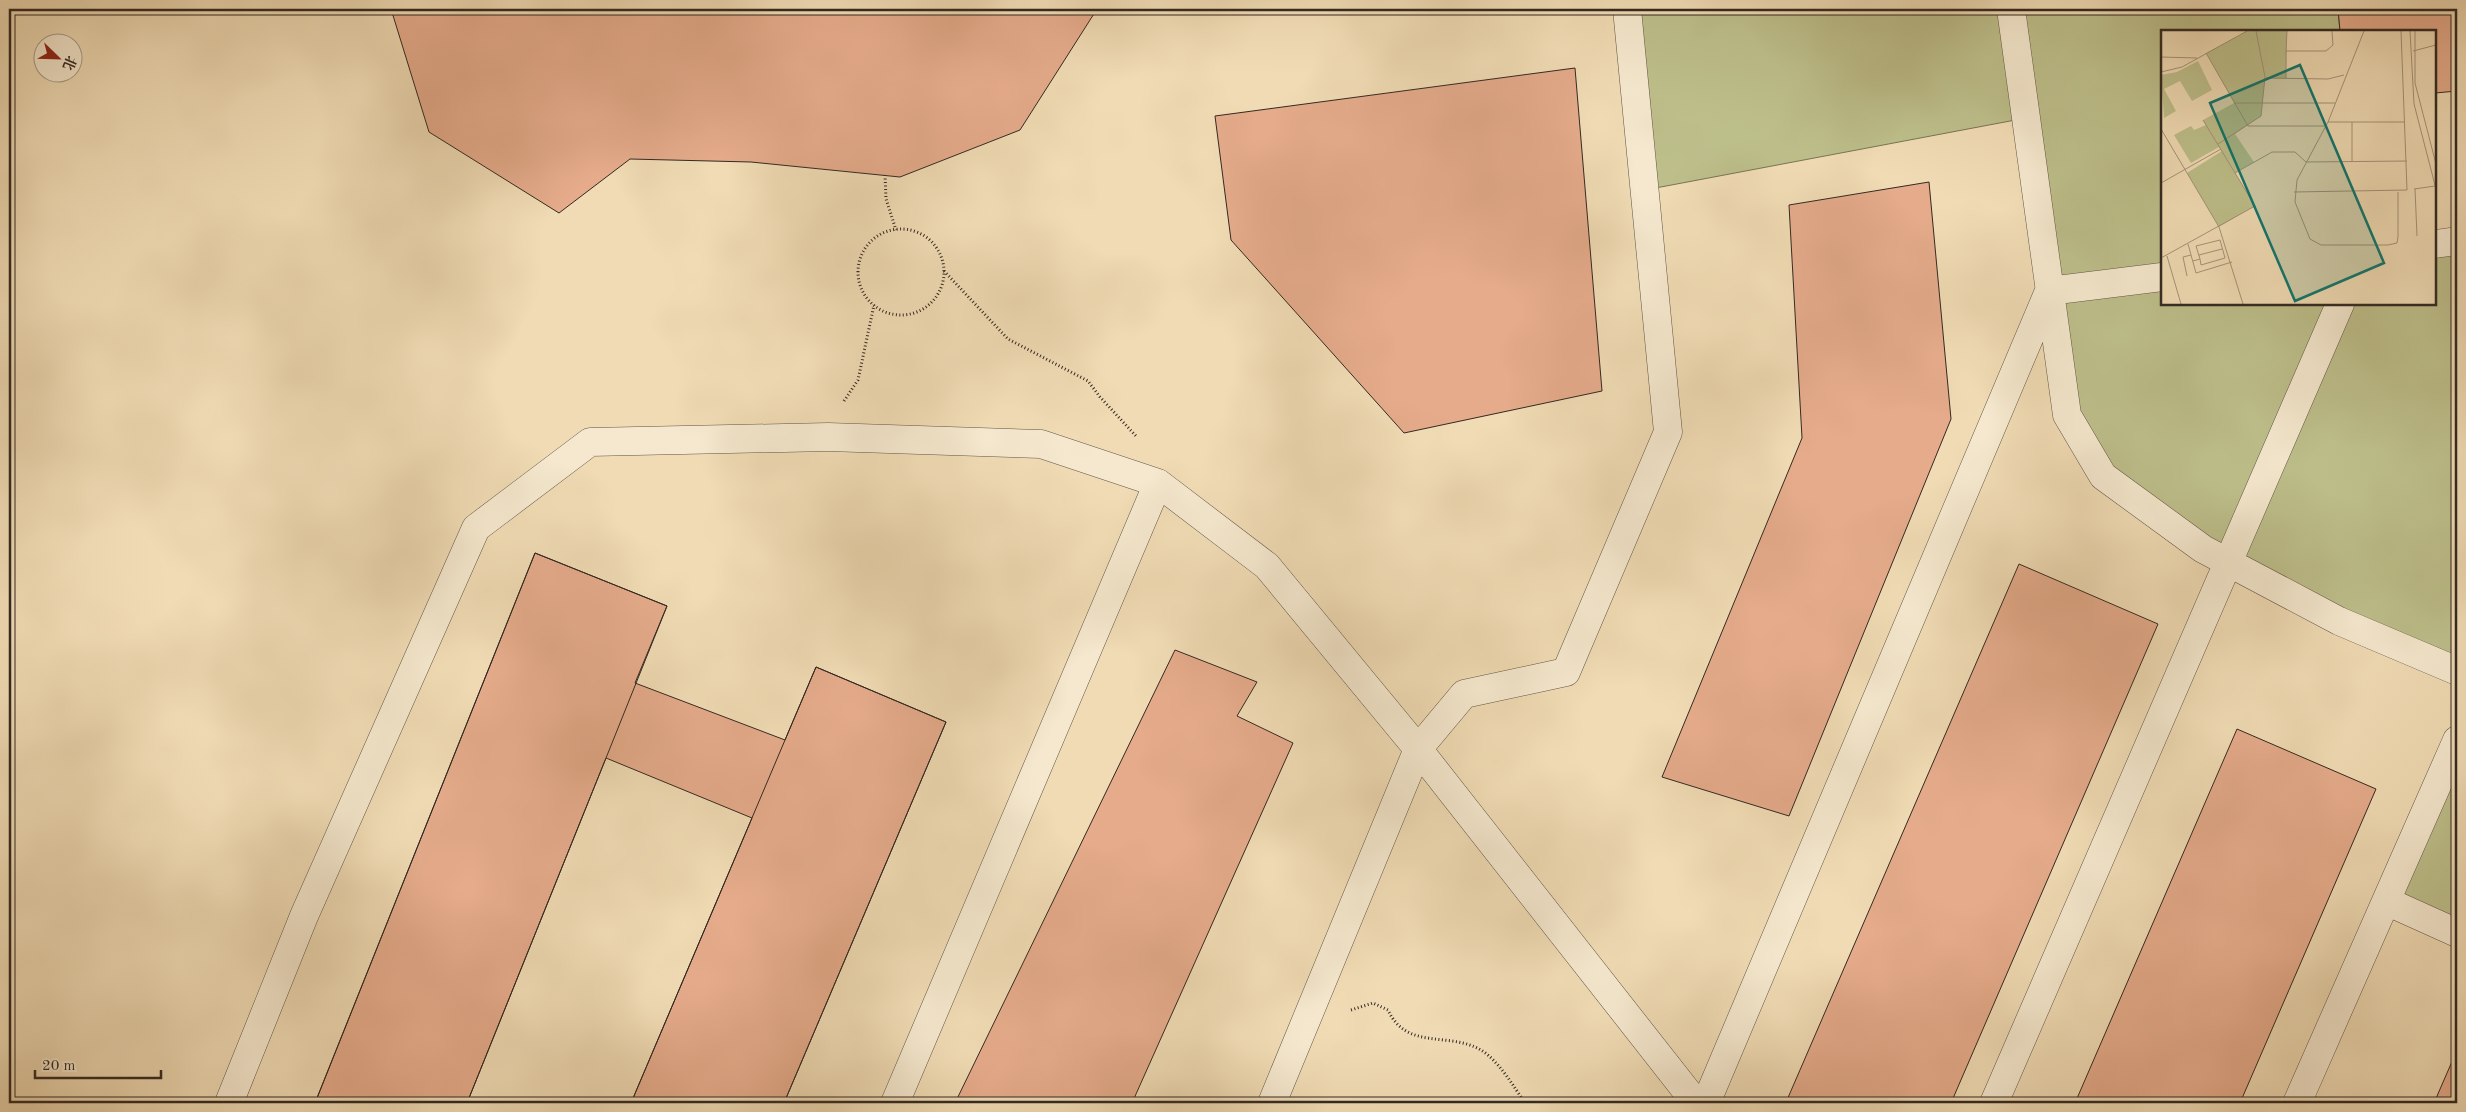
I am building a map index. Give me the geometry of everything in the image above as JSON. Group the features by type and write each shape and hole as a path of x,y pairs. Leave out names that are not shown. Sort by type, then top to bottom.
{"lane":[{"path":"1272,1103 1418,749 1464,694 1566,672 1668,432 1627,9"},
{"path":"2011,9 2067,415 2103,476 2203,550 2339,621 2457,671"},
{"path":"2436,244 2457,241"},
{"path":"2050,291 2161,277"},
{"path":"1706,1103 2050,291"},
{"path":"1994,1103 2340,305"},
{"path":"228,1103 304,916 476,528 590,442 828,437 1041,444 1158,482 1267,566 1418,749 1696,1103"},
{"path":"895,1103 1158,482"},
{"path":"2297,1103 2457,740"},
{"path":"2386,901 2457,933"}],"path":[{"path":"884,175 886,199 896,230"},
{"path":"903,228 917,231 929,239 938,250 944,271 940,291 932,302 921,311 907,315 893,315 874,305 862,289 858,274 859,260 866,247 876,237 896,230 903,228"},
{"path":"944,271 1008,339 1088,381 1100,397 1152,453 1158,482"},
{"path":"828,437 841,405 858,380 874,305"},
{"path":"1312,1006 1350,1011 1373,1003 1388,1010 1394,1022 1416,1037 1448,1039 1481,1050 1507,1076 1525,1103"}],"green space":[{"path":"1627,9 2338,9 2340,30 2161,30 2161,305 2436,305 2436,244 2457,241 2457,671 2339,621 2103,476 2067,415 2026,118 1645,190"},
{"path":"2457,740 2457,933 2386,901"}],"building":[{"path":"391,9 1097,9 1020,130 900,177 751,162 630,159 559,213 429,132"},
{"path":"2338,9 2457,9 2457,91 2436,93 2436,30 2340,30"},
{"path":"1575,68 1602,391 1404,433 1231,240 1215,116"},
{"path":"1929,182 1951,419 1789,816 1662,777 1802,438 1789,205"},
{"path":"535,553 667,606 635,683 785,740 816,667 946,722 784,1103 631,1103 752,818 606,758 467,1103 315,1103"},
{"path":"535,553 667,606 467,1103 315,1103"},
{"path":"2019,564 2158,624 1951,1103 1795,1103 1787,1100"},
{"path":"1175,650 1257,682 1237,716 1293,743 1132,1103 955,1103"},
{"path":"816,667 946,722 784,1103 631,1103"},
{"path":"2237,729 2376,789 2240,1103 2075,1103"},
{"path":"2457,1050 2457,1103 2434,1103"}]}
